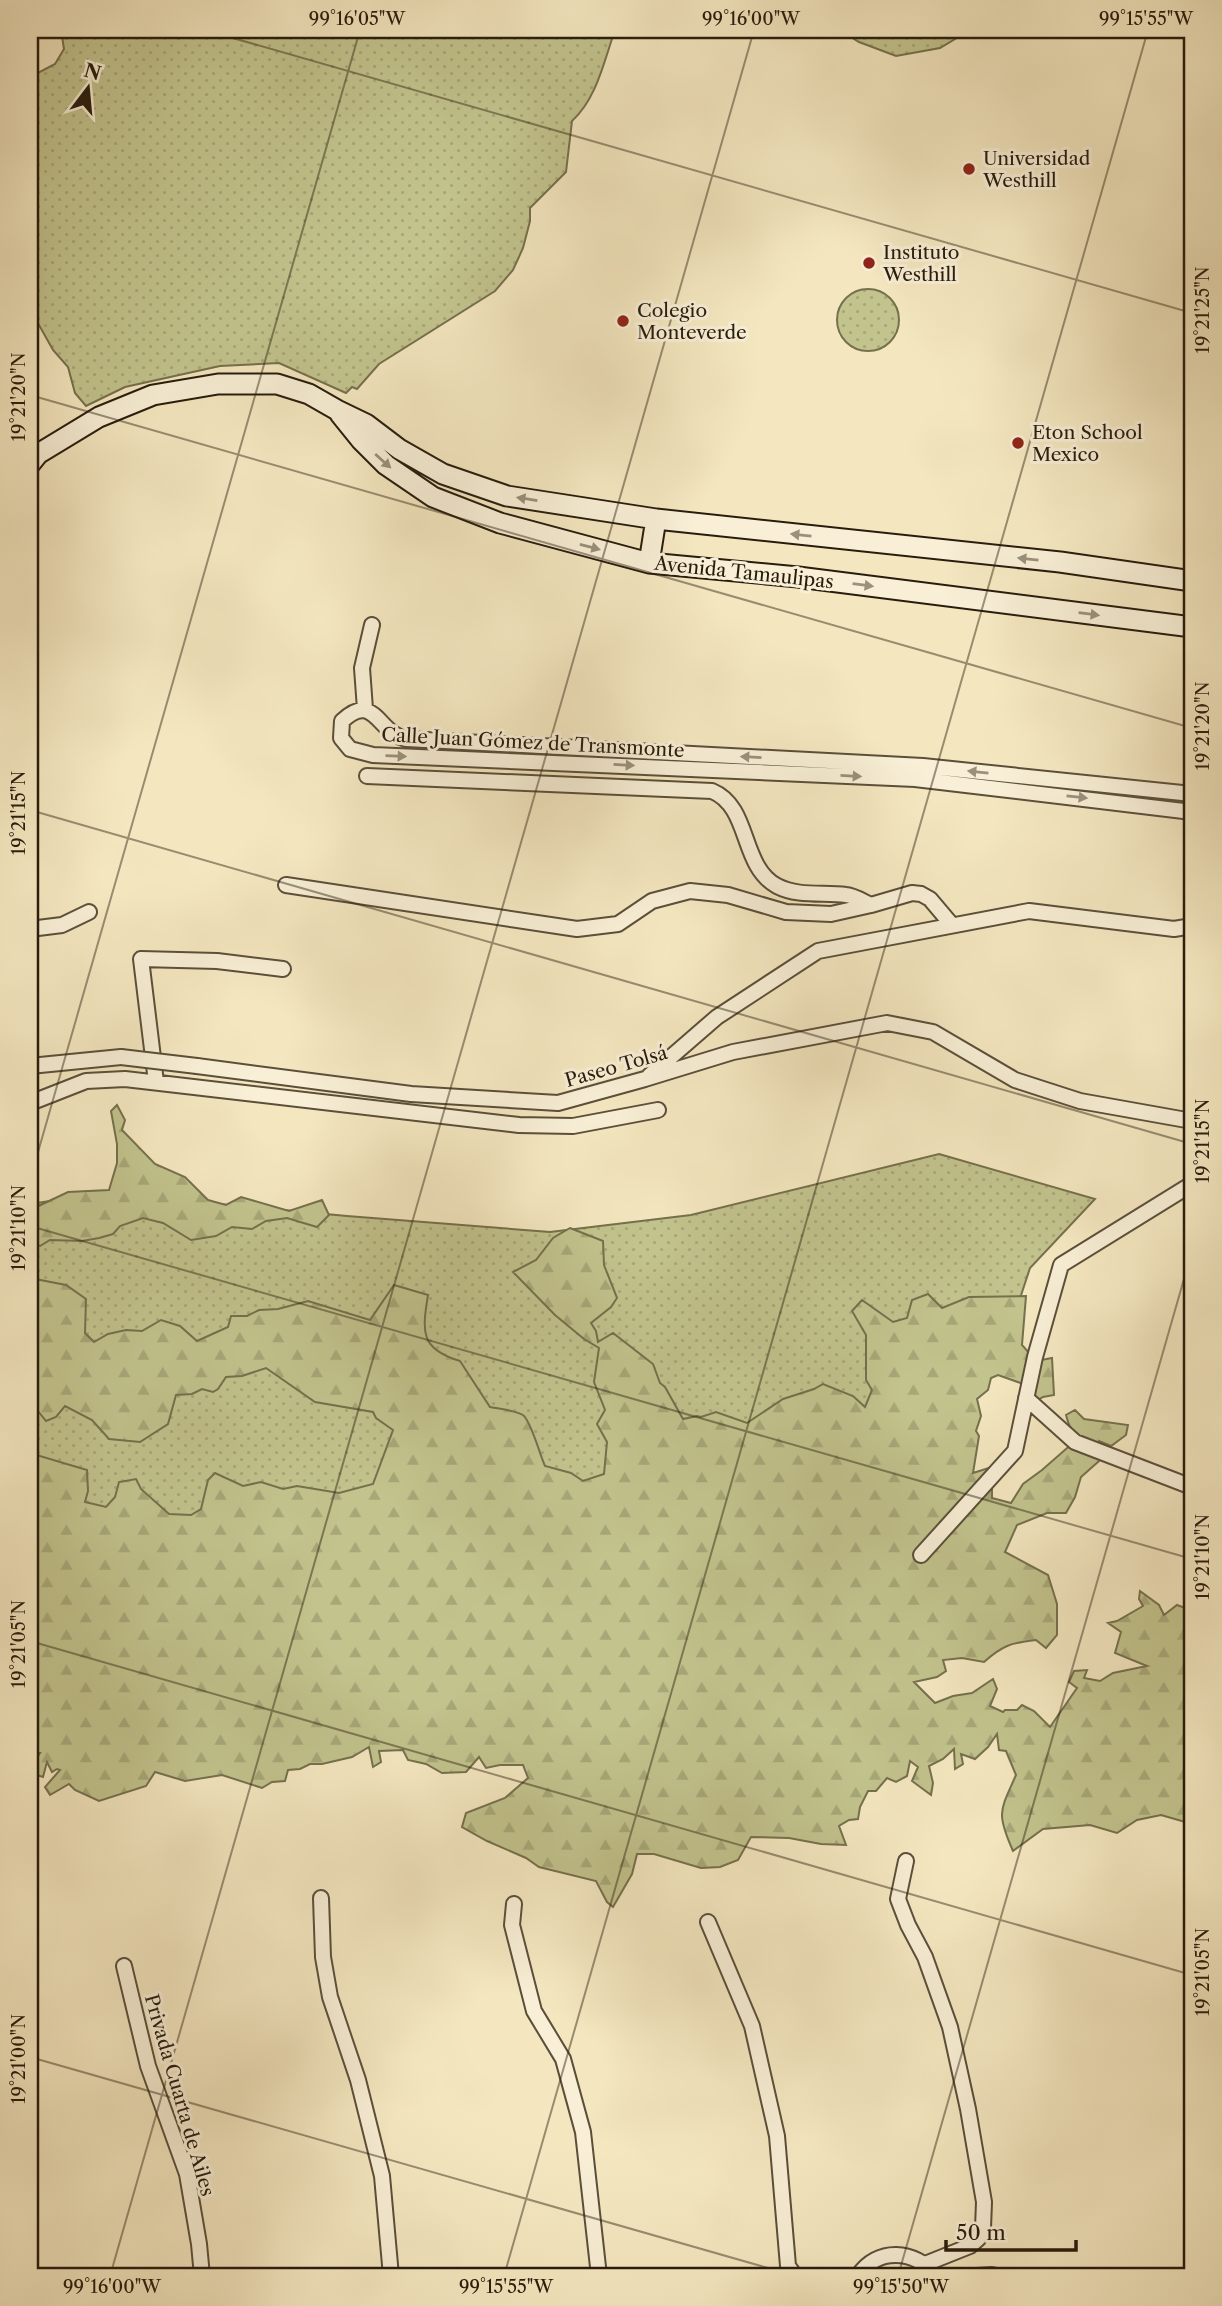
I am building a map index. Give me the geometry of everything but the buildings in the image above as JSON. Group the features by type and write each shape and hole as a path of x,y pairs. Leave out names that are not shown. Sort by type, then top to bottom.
{"street":[{"name":"Avenida Tamaulipas","path":"30,464 38,454 99,417 153,395 218,384 277,384 309,394 366,424 399,449 443,474 507,496 656,519 1047,561 1192,581"},
{"name":"Avenida Tamaulipas","path":"337,410 386,465 433,497 500,523 649,564 798,577 1192,627"},
{"path":"649,564 656,519"},
{"path":"365,709 362,668 372,625"},
{"name":"Calle Juan Gómez de Transmonte","path":"1192,794 923,766 407,739 389,731 374,713 365,709 352,711 342,721 341,738 351,749 373,755 915,779 1192,811"},
{"path":"368,776 712,791 724,796 732,805 758,869 776,886 799,893 850,895 872,905"},
{"path":"286,885 578,929 618,924 652,901 690,891 729,895 786,912 831,914 912,893 930,899 952,925"},
{"path":"645,1079 716,1017 818,951 1029,911 1174,929 1192,926"},
{"path":"30,929 62,925 89,912"},
{"path":"156,1082 141,959 217,961 284,969"},
{"name":"Paseo Tolsá","path":"30,1066 121,1056 411,1094 558,1103 733,1052 887,1023 933,1032 1015,1080 1080,1101 1192,1122"},
{"path":"30,1103 86,1081 125,1079 519,1125 573,1126 658,1110"},
{"path":"921,1555 1015,1451 1035,1357 1061,1265 1192,1184"},
{"path":"1026,1398 1075,1442 1192,1487"},
{"path":"906,1861 898,1899 908,1926 925,1957 950,2027 984,2202 983,2228 978,2239 970,2246 925,2264"},
{"path":"321,1898 323,1957 330,1997 358,2080 382,2176 391,2276"},
{"path":"514,1904 512,1925 534,2011 563,2059 583,2132 599,2276"},
{"path":"708,1922 752,2026 777,2136 788,2266 795,2276"},
{"name":"Privada Cuarta de Ailes","path":"124,1966 148,2066 187,2174 202,2276"},
{"path":"858,2276 873,2260 900,2254 925,2264 936,2276"},
{"path":"976,2276 997,2276"}],"green space":[{"path":"61,30 615,30 594,90 581,112 572,121 566,172 530,208 530,221 523,248 513,270 495,291 379,364 357,389 352,387 346,393 279,363 220,366 125,387 86,406 75,393 68,367 53,350 30,309 30,77 55,64 64,49"},
{"path":"840,30 970,30 940,48 896,56 859,42"},
{"path":"862,289 874,289 890,298 897,308 897,332 890,342 874,351 862,351 851,346 842,337 837,326 837,314 842,303 851,294"},
{"path":"117,1105 125,1120 122,1130 155,1164 185,1177 208,1200 226,1205 241,1197 289,1211 322,1200 329,1215 317,1227 287,1218 266,1221 252,1229 232,1227 216,1236 191,1240 163,1223 143,1218 120,1226 113,1234 99,1238 82,1241 50,1240 40,1246 30,1243 30,1210 68,1192 109,1190 117,1163 117,1144 111,1111"},
{"path":"939,1154 1095,1199 1030,1268 1008,1335 857,1478 30,1559 30,1204 101,1193 550,1232 691,1215"},
{"path":"570,1228 603,1241 604,1265 617,1298 611,1307 591,1323 598,1342 613,1333 653,1364 660,1383 683,1419 716,1412 747,1423 783,1399 823,1384 853,1396 865,1407 872,1390 866,1380 866,1335 852,1311 862,1300 893,1322 907,1318 912,1300 928,1294 942,1308 969,1297 1026,1296 1022,1345 1036,1361 1052,1358 1054,1395 1043,1397 1030,1405 1026,1385 998,1375 991,1378 988,1390 977,1399 981,1416 976,1431 979,1436 973,1473 995,1466 985,1481 992,1488 992,1498 1011,1503 1023,1484 1074,1442 1066,1415 1075,1410 1084,1419 1128,1425 1126,1435 1111,1446 1099,1441 1099,1461 1081,1477 1075,1497 1066,1513 1047,1513 1017,1525 1005,1552 1048,1575 1057,1604 1057,1635 1046,1648 1036,1640 1008,1646 984,1662 962,1658 943,1660 946,1671 937,1677 914,1682 935,1703 972,1693 993,1679 997,1689 990,1706 1003,1712 1017,1710 1022,1705 1034,1711 1050,1727 1077,1688 1069,1682 1074,1671 1087,1670 1084,1678 1100,1681 1113,1673 1147,1666 1115,1653 1121,1632 1108,1623 1117,1621 1143,1606 1139,1599 1140,1591 1159,1605 1164,1615 1177,1605 1185,1608 1192,1606 1192,1824 1161,1815 1137,1820 1117,1833 1090,1825 1043,1829 1013,1851 1004,1828 1002,1812 1016,1775 1006,1751 999,1750 997,1734 975,1759 961,1754 963,1764 955,1769 954,1749 929,1766 933,1783 931,1795 912,1781 918,1767 910,1761 907,1776 896,1782 887,1778 876,1791 868,1791 860,1807 858,1819 849,1820 839,1826 846,1845 789,1838 751,1837 738,1860 720,1867 701,1868 654,1854 637,1854 632,1874 613,1907 607,1902 596,1881 539,1867 462,1827 466,1813 505,1798 528,1778 523,1765 486,1768 479,1757 466,1772 442,1773 426,1764 408,1760 403,1750 379,1751 381,1762 373,1767 369,1747 352,1757 288,1770 285,1781 272,1782 262,1788 222,1775 185,1781 155,1772 146,1786 99,1801 75,1790 69,1784 50,1795 45,1787 60,1770 52,1772 47,1762 43,1777 30,1773 30,1768 40,1753 30,1753 30,1453 87,1470 88,1491 85,1502 106,1507 115,1497 119,1482 136,1479 141,1489 169,1514 191,1515 201,1509 208,1480 215,1473 243,1486 261,1482 283,1489 297,1486 339,1493 373,1484 393,1430 376,1418 373,1412 315,1402 266,1368 242,1376 226,1377 213,1392 202,1389 192,1394 176,1395 168,1424 140,1442 109,1439 92,1420 65,1406 56,1417 46,1421 30,1401 30,1278 66,1285 86,1299 85,1333 94,1342 108,1334 126,1330 142,1331 161,1320 180,1326 197,1341 228,1327 231,1316 247,1316 259,1310 278,1309 308,1301 370,1320 394,1285 428,1295 425,1329 431,1345 437,1351 460,1361 490,1407 511,1411 526,1418 545,1466 571,1473 583,1481 604,1474 607,1442 597,1424 605,1410 594,1382 599,1348 555,1315 513,1272 536,1260 553,1238"}],"place":[{"name":"Universidad Westhill","path":"969,169"},
{"name":"Instituto Westhill","path":"869,263"},
{"name":"Colegio Monteverde","path":"623,321"},
{"name":"Eton School Mexico","path":"1018,443"}]}
